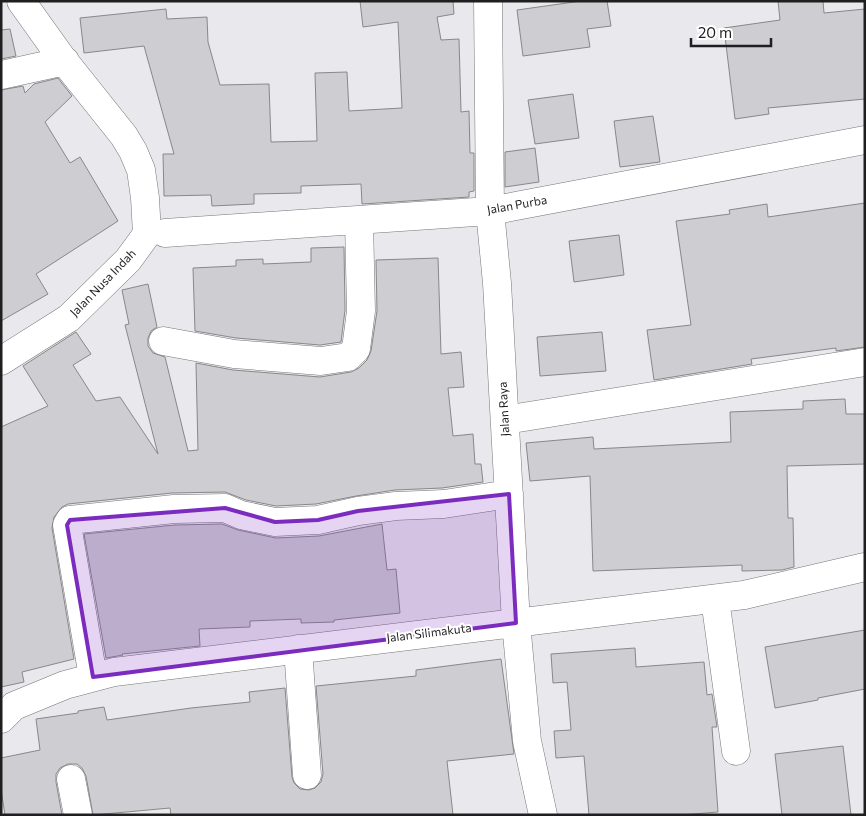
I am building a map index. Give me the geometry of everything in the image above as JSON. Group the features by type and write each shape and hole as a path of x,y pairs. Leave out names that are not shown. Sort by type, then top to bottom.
{"street":[{"name":"Jalan Nusa Indah","path":"1,361 69,318 128,260 147,234 146,198 141,170 133,151 124,136 21,1"},
{"name":"Jalan Raya","path":"488,1 490,211 497,283 516,623 527,741 543,815"},
{"path":"1,75 65,61"},
{"name":"Jalan Purba","path":"165,233 490,211 865,140"},
{"path":"163,341 234,354 321,362 348,357 356,349 361,311 359,220"},
{"path":"505,420 865,362"},
{"path":"92,678 67,525 70,520 174,510 225,508 241,515 274,522 318,520 358,511 396,506 444,504 509,494"},
{"name":"Jalan Silimakuta","path":"1,719 14,706 65,685 114,672 744,595 865,567"},
{"path":"715,599 736,751"},
{"path":"298,649 307,775"},
{"path":"71,780 78,815"}],"highlighted area":[{"path":"509,494 516,623 93,677 67,525 70,520 225,508 275,522 318,520 358,511"}],"building":[{"path":"360,1 453,1 454,14 437,17 441,40 459,39 461,112 469,111 470,153 474,153 474,191 469,192 469,197 362,204 361,184 301,186 301,193 254,194 254,204 212,206 211,195 164,196 163,154 174,154 144,46 84,53 80,18 166,9 167,19 207,17 208,42 220,85 269,84 271,142 317,141 315,73 347,72 349,111 402,108 398,22 363,27"},
{"path":"581,1 607,1 611,26 587,29 590,47 523,56 517,10"},
{"path":"778,1 823,1 824,13 865,9 865,99 768,108 769,114 735,119 724,28 780,20"},
{"path":"10,29 16,56 1,59 1,30"},
{"path":"58,78 72,96 45,122 70,163 80,157 118,221 36,274 48,294 1,321 1,90 23,86 25,93 34,84"},
{"path":"573,94 579,138 535,144 528,100"},
{"path":"653,116 660,162 620,167 614,121"},
{"path":"535,148 539,182 505,187 505,152"},
{"path":"865,203 865,347 836,351 836,348 751,359 752,364 654,380 647,330 691,325 676,221 730,214 729,210 767,204 768,217"},
{"path":"619,235 624,275 574,282 569,241"},
{"path":"344,247 345,310 341,342 320,345 236,338 195,331 193,268 236,266 236,260 263,259 263,264 311,262 311,248"},
{"path":"438,258 441,354 461,352 464,387 448,388 453,436 473,434 475,464 481,464 483,482 442,488 395,490 316,504 276,506 246,500 225,492 172,493 68,504 62,507 54,517 52,528 74,659 22,672 24,682 1,687 1,427 48,406 23,366 76,332 91,354 73,365 96,401 120,397 158,454 125,325 129,324 122,290 148,284 157,327 151,331 148,338 148,346 153,353 165,357 188,451 198,450 196,363 233,370 320,377 351,372 359,368 367,360 371,351 377,311 376,260"},
{"path":"602,332 606,371 540,376 537,337"},
{"path":"845,399 846,414 865,414 865,464 787,466 788,518 793,518 794,567 782,570 742,571 742,565 593,571 590,476 530,481 526,443 593,437 594,449 731,442 730,412 803,409 803,401"},
{"path":"222,524 238,530 276,538 319,536 382,524 387,570 396,569 400,613 334,620 334,622 301,623 301,619 250,621 250,627 199,629 200,646 122,654 106,658 84,534 175,525"},
{"path":"865,630 865,689 775,708 765,647"},
{"path":"635,648 636,667 704,662 707,695 712,694 717,727 712,727 718,812 681,815 589,815 584,756 556,758 554,731 571,730 567,682 553,683 551,654"},
{"path":"501,659 514,754 447,761 453,815 171,815 170,808 93,815 86,776 82,768 77,764 68,764 60,768 56,774 62,815 5,815 1,790 1,758 40,750 36,719 104,707 107,720 250,702 249,692 285,688 292,777 294,783 300,789 309,790 315,788 321,782 323,774 316,686 416,676 416,670"},
{"path":"843,746 851,815 782,815 775,754"}]}
